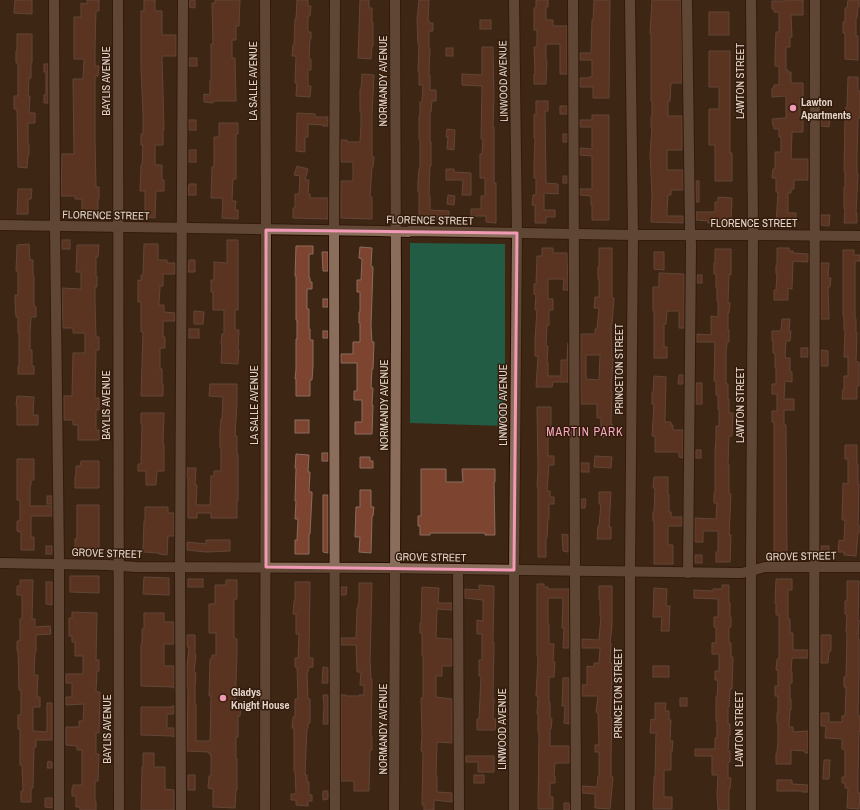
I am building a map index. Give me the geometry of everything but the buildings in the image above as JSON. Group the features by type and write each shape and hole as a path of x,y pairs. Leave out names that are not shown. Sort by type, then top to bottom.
{"street":[{"path":"54,0 59,564 59,810"},
{"name":"BAYLIS AVENUE","path":"118,0 119,810"},
{"path":"181,810 180,567 183,0"},
{"name":"LA SALLE AVENUE","path":"265,0 265,810"},
{"path":"335,0 334,230 336,810"},
{"name":"NORMANDY AVENUE","path":"394,0 396,231 394,810"},
{"name":"LINWOOD AVENUE","path":"514,0 517,233 514,570 514,810"},
{"path":"573,0 576,810"},
{"name":"PRINCETON STREET","path":"630,0 632,236 630,810"},
{"path":"687,0 691,235 688,573"},
{"name":"LAWTON STREET","path":"751,0 751,810"},
{"path":"814,0 814,810"},
{"name":"FLORENCE STREET","path":"0,225 632,236 860,236"},
{"name":"GROVE STREET","path":"0,563 119,565 136,567 266,567 688,573 742,573 765,567 860,567"},
{"path":"458,570 459,810"}],"highlighted area":[{"path":"266,230 517,233 514,570 266,567"}],"green space":[{"path":"410,243 505,244 505,426 410,423"}],"place":[{"name":"Lawton Apartments","path":"793,108"},
{"name":"Gladys Knight House","path":"223,698"}],"district":[{"name":"MARTIN PARK","path":"585,432"}]}
